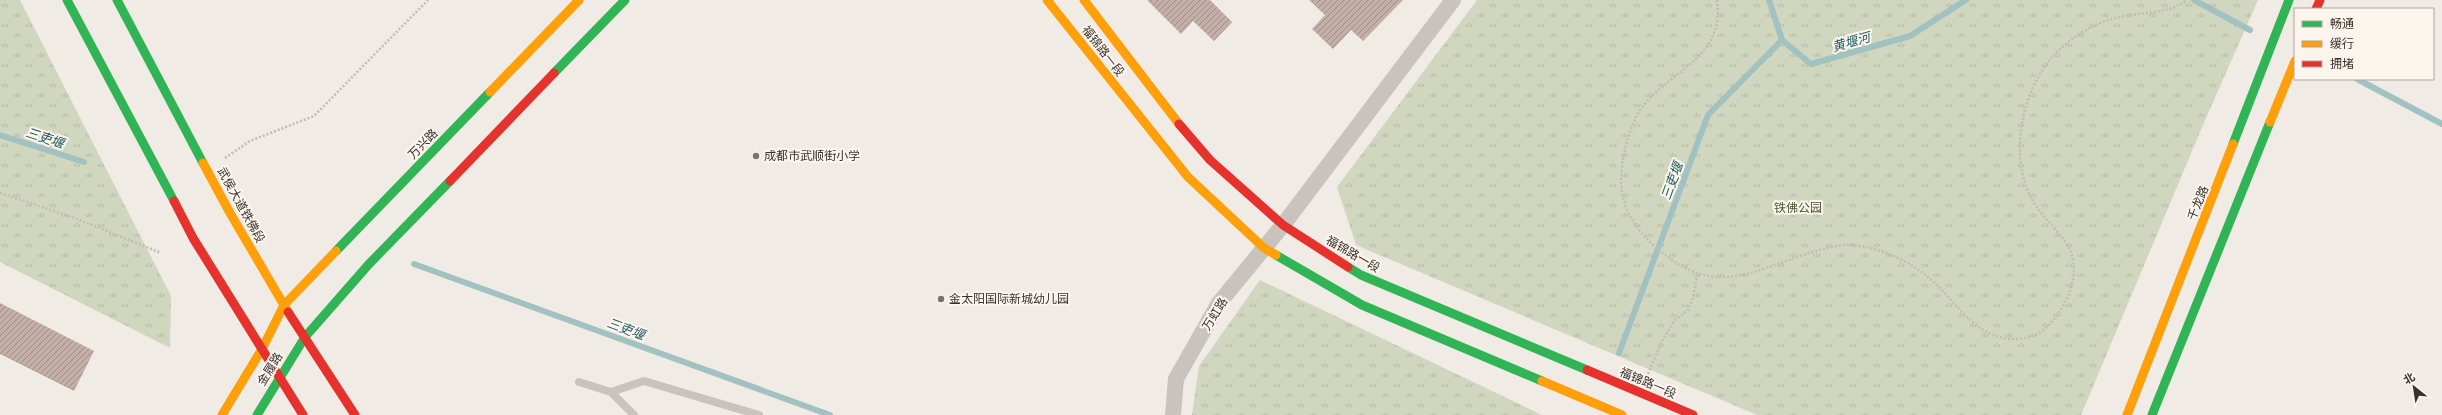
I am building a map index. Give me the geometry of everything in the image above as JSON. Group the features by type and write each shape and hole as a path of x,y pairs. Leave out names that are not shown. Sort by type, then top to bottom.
{"street":[{"path":"67,0 193,238 303,415"},
{"name":"武侯大道铁佛段","path":"117,0 230,213 284,305 355,415"},
{"name":"万兴路","path":"262,349 284,305 579,0"},
{"name":"金履路","path":"256,415 305,337 369,264 625,0"},
{"name":"福锦路一段","path":"1047,0 1188,177 1264,248 1362,305 1622,415"},
{"name":"福锦路一段","path":"1084,0 1171,116 1210,160 1283,225 1361,274 1693,415"},
{"name":"万虹路","path":"1174,415 1176,379 1219,303 1283,225 1453,0"},
{"name":"千龙路","path":"2127,415 2289,0"},
{"path":"2152,415 2294,62"},
{"name":"金履路","path":"222,415 262,349"}],"lane":[{"path":"611,392 644,381 758,415"},
{"path":"579,382 611,392 634,415"}],"path":[{"path":"207,170 250,141 314,116 428,0"},
{"path":"1716,0 1718,11 1712,38 1700,56 1642,108 1630,133 1621,170 1623,197 1631,219 1645,238 1677,264 1698,273 1733,278 1757,273 1787,260 1828,247 1853,245 1904,261 1930,279 1984,332 2003,338 2023,339 2044,330 2061,309 2073,285 2073,263 2067,244 2032,199 2023,175 2020,148 2023,120 2033,86 2057,52 2079,35 2107,20 2172,9 2186,0"},
{"path":"0,193 75,218 161,253"},
{"path":"1640,393 1663,339 1675,320 1688,310 1692,301 1698,273"}],"green space":[{"path":"0,0 20,0 171,296 170,348 0,262"},
{"name":"铁佛公园","path":"1477,0 2258,0 2203,125 2081,415 1757,415 1356,245 1337,187"},
{"path":"1260,280 1542,415 1192,415 1199,366"}],"building":[{"path":"1147,0 1210,0 1232,22 1214,41 1193,21 1181,34"},
{"path":"1309,0 1403,0 1363,41 1351,30 1333,49 1312,29 1325,15"},
{"path":"0,303 94,351 74,391 0,354"}],"waterway":[{"name":"黄堰河","path":"1769,0 1782,40 1811,64 1910,36 1966,0"},
{"name":"黄堰河","path":"2194,0 2250,30"},
{"name":"三吏堰","path":"1619,353 1708,115 1782,40"},
{"name":"黄堰河","path":"2359,80 2442,124"},
{"name":"三吏堰","path":"0,135 84,162"},
{"name":"三吏堰","path":"414,264 830,415"}],"traffic: fast":[{"path":"67,0 174,201"},
{"path":"117,0 203,163"},
{"path":"554,73 625,0"},
{"path":"2233,144 2289,0"},
{"path":"336,251 490,92"},
{"path":"2152,415 2270,122"},
{"path":"257,415 305,337 369,264 450,181"},
{"path":"1276,255 1362,305 1542,381"},
{"path":"1348,267 1361,275 1587,370"}],"traffic: slow":[{"path":"490,92 579,0"},
{"path":"1047,0 1188,177 1264,248 1276,255"},
{"path":"1084,0 1179,124"},
{"path":"2270,122 2294,63"},
{"path":"2127,415 2233,144"},
{"path":"203,163 230,213 288,312"},
{"path":"222,415 262,349 284,305 336,251"},
{"path":"1542,381 1622,415"}],"traffic: jam":[{"path":"2316,8 2320,0"},
{"path":"450,181 554,73"},
{"path":"1179,124 1210,160 1283,225 1348,267"},
{"path":"174,201 193,238 303,415"},
{"path":"288,312 355,415"},
{"path":"1587,370 1693,415"}],"place":[{"name":"成都市武顺街小学","path":"756,156"},
{"name":"金太阳国际新城幼儿园","path":"941,299"}]}
